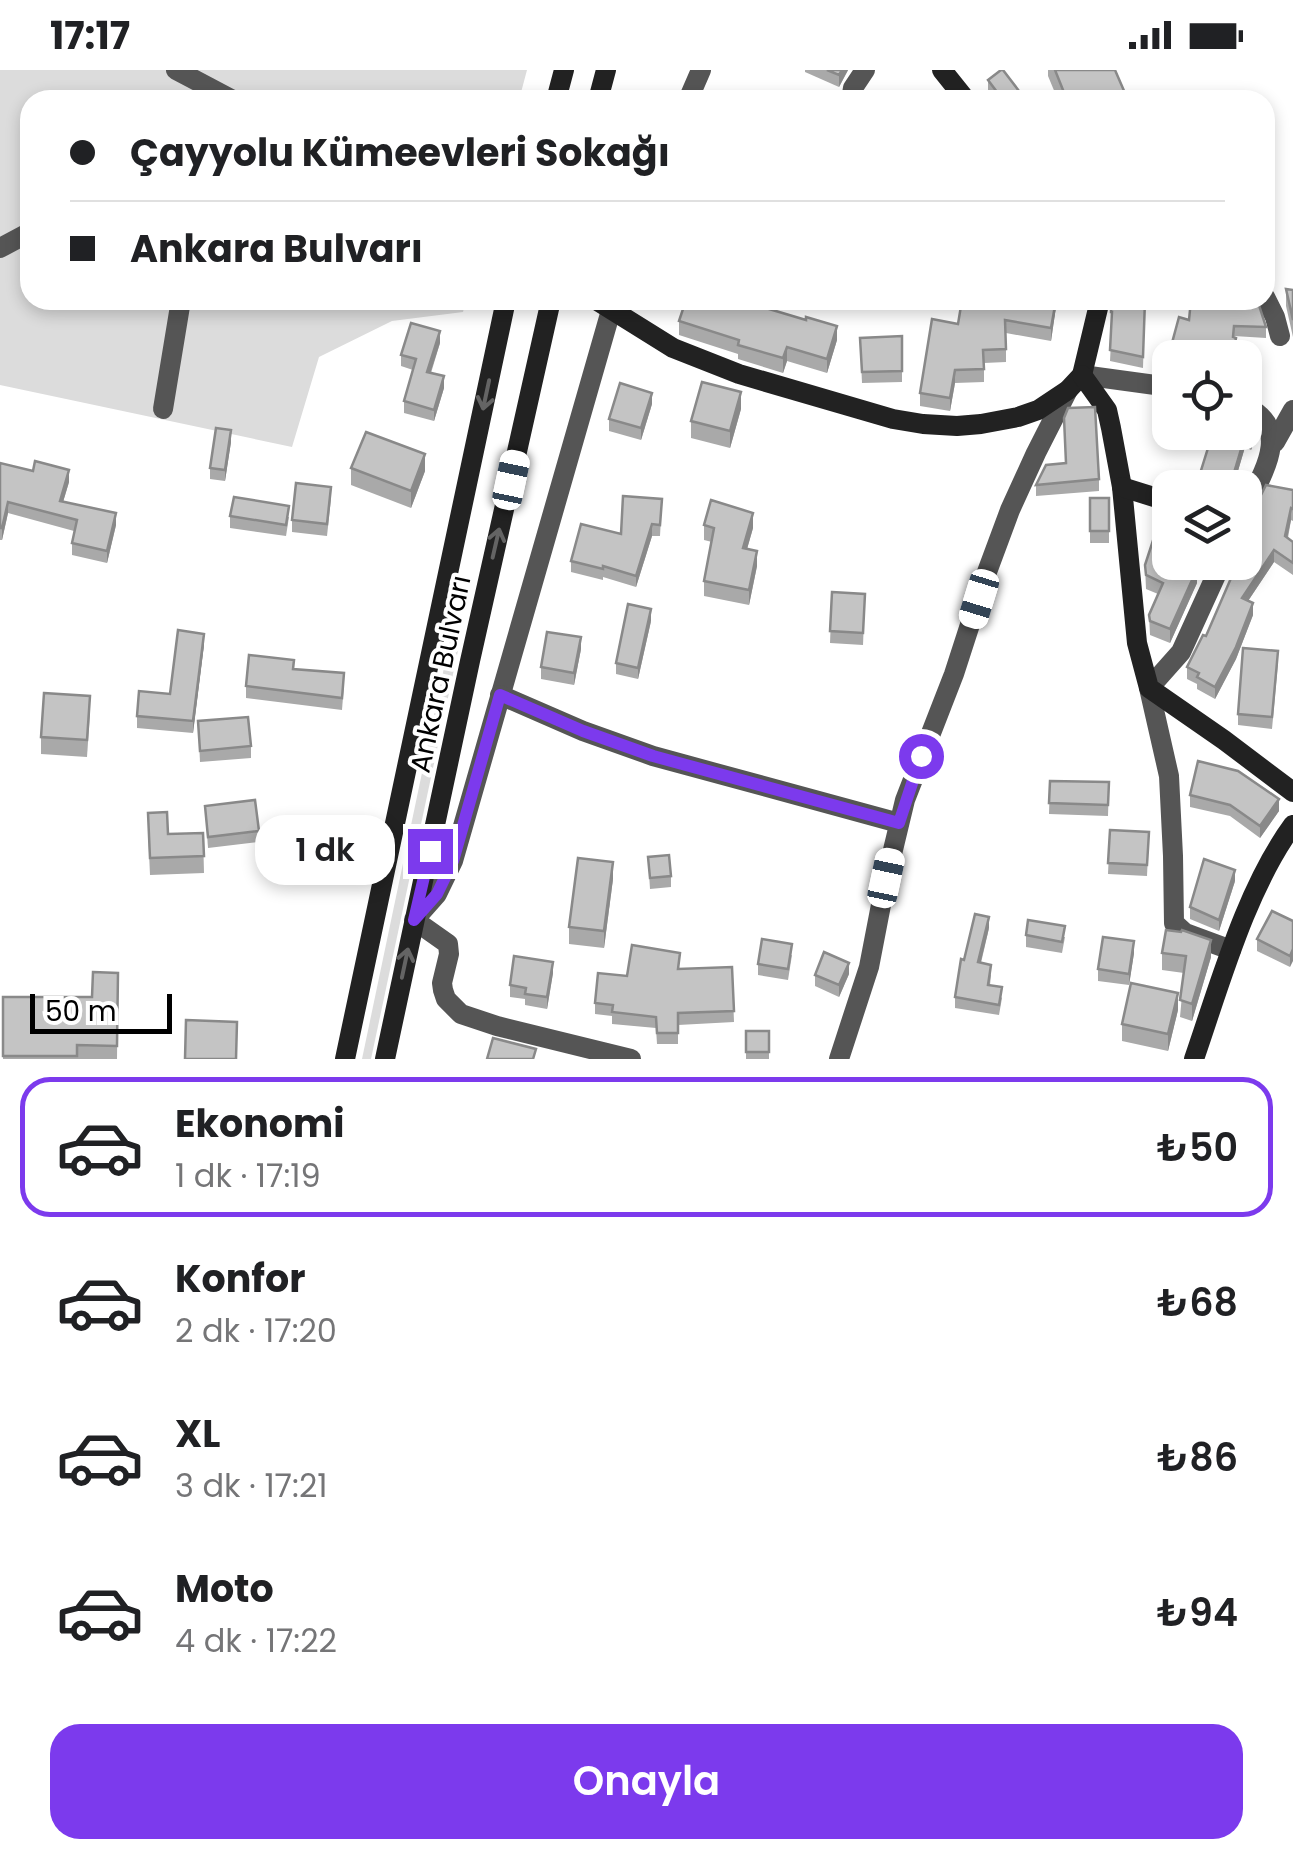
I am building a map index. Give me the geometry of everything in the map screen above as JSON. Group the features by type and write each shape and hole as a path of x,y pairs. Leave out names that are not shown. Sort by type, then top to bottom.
{"main road":[{"path":"942,70 958,90"},
{"name":"Ankara Bulvarı","path":"345,1059 504,310"},
{"name":"Ankara Bulvarı","path":"385,1059 549,310"},
{"path":"616,310 648,334 702,361 908,422 957,426 1002,421 1038,410 1075,382 1097,310"},
{"path":"1075,382 1107,410 1122,488 1133,613 1149,688 1293,792"},
{"path":"1122,488 1152,497"},
{"path":"1194,1059 1231,950 1261,881 1293,825"}],"street":[{"path":"189,73 217,90"},
{"path":"163,409 178,310"},
{"path":"605,310 453,861 437,894 414,920 448,944 443,990 461,1014 631,1059"},
{"path":"1272,310 1280,336"},
{"path":"839,1059 869,968 905,800 954,674 1010,510 1075,382 1152,386"},
{"path":"1262,472 1293,410"},
{"path":"1262,415 1273,430 1272,451"},
{"path":"1272,451 1293,464"},
{"path":"1214,580 1181,652 1149,688 1168,776 1174,923 1185,933 1231,950"},
{"path":"500,695 653,756 899,823"}],"shaded area":[{"path":"0,70 527,70 522,90 20,90 20,310 464,310 392,321 319,357 292,447 0,385"},
{"path":"462,601 459,646 371,1059 362,1059 449,644"}],"building":[{"path":"1003,70 1018,90 996,90 988,80"},
{"path":"1055,70 1115,70 1124,90 1063,90"},
{"path":"1286,289 1293,290 1293,320"},
{"path":"683,310 772,310 837,326 827,359 787,347 783,358 679,321"},
{"path":"960,310 1054,310 1051,328 1005,320 1006,349 983,350 984,369 955,370 950,398 920,393 932,319 958,324"},
{"path":"1145,310 1143,357 1110,350 1111,312"},
{"path":"1190,310 1261,310 1266,327 1234,326 1236,340 1173,340 1179,317 1189,320"},
{"path":"411,323 440,331 427,372 444,376 434,410 404,401 416,359 401,355"},
{"path":"902,336 902,371 862,372 860,338"},
{"path":"702,382 741,392 730,431 691,421"},
{"path":"620,383 652,393 641,428 609,419"},
{"path":"1095,407 1099,479 1036,485 1046,465 1066,463 1064,418 1068,408"},
{"path":"216,428 231,430 225,470 210,468"},
{"path":"366,432 425,454 411,491 351,468"},
{"path":"1207,450 1241,450 1235,470 1201,470"},
{"path":"35,461 69,470 60,501 116,513 107,551 72,543 77,520 8,502 0,528 0,463 33,471"},
{"path":"296,483 331,487 327,524 292,520"},
{"path":"1266,485 1293,490 1293,509 1285,536 1293,542 1293,563 1274,550 1262,568 1262,493"},
{"path":"623,496 662,499 660,525 652,524 636,576 571,561 581,524 621,534"},
{"path":"234,497 289,506 286,525 230,516"},
{"path":"1090,498 1109,498 1109,531 1090,531"},
{"path":"711,500 753,513 743,548 757,551 749,590 704,581 714,528 704,525"},
{"path":"1152,544 1152,578 1146,575"},
{"path":"1157,580 1192,580 1170,629 1150,621 1149,615 1163,583"},
{"path":"1230,580 1254,580 1242,598 1253,603 1215,687 1187,667 1203,635 1206,636"},
{"path":"832,592 865,594 863,633 830,631"},
{"path":"628,604 651,609 638,668 616,663"},
{"path":"178,630 204,634 193,721 137,716 139,691 170,694"},
{"path":"547,632 581,637 574,673 541,667"},
{"path":"1243,648 1278,651 1272,717 1238,714"},
{"path":"249,655 294,660 293,669 344,673 342,698 246,686"},
{"path":"44,693 90,696 87,740 41,737"},
{"path":"248,717 251,746 200,751 198,721"},
{"path":"1198,761 1238,771 1279,799 1260,826 1230,805 1190,795"},
{"path":"1050,781 1109,782 1108,805 1049,803"},
{"path":"255,800 259,831 208,837 205,806"},
{"path":"167,812 168,834 203,833 204,856 150,858 148,813"},
{"path":"1110,830 1149,832 1147,865 1108,863"},
{"path":"669,855 671,876 650,878 648,857"},
{"path":"578,858 613,862 604,931 569,927"},
{"path":"1204,859 1235,870 1219,920 1190,907"},
{"path":"1272,911 1293,921 1290,956 1257,939"},
{"path":"975,914 989,917 978,962 991,965 988,985 1002,987 999,1005 955,997 961,959 964,960"},
{"path":"1028,920 1065,926 1062,942 1026,935"},
{"path":"1166,930 1182,930 1211,940 1192,1004 1180,1000 1186,956 1162,953"},
{"path":"1103,937 1134,941 1129,974 1098,969"},
{"path":"762,939 792,944 788,969 758,964"},
{"path":"632,945 680,953 678,969 732,967 734,1011 678,1013 678,1033 657,1033 656,1017 612,1012 613,1005 595,1003 598,973 627,976"},
{"path":"824,952 849,963 839,985 815,975"},
{"path":"514,956 553,962 547,997 525,994 526,988 510,985"},
{"path":"93,972 118,973 117,1046 77,1045 77,1056 3,1056 3,997 92,997"},
{"path":"1131,983 1178,993 1168,1034 1122,1024"},
{"path":"186,1020 237,1022 236,1059 185,1059"},
{"path":"746,1031 769,1031 769,1052 746,1052"},
{"path":"493,1038 536,1049 533,1059 487,1059"}],"route":[{"path":"430,851 414,920 437,894 453,861 500,695 653,756 899,823 921,756"}]}
